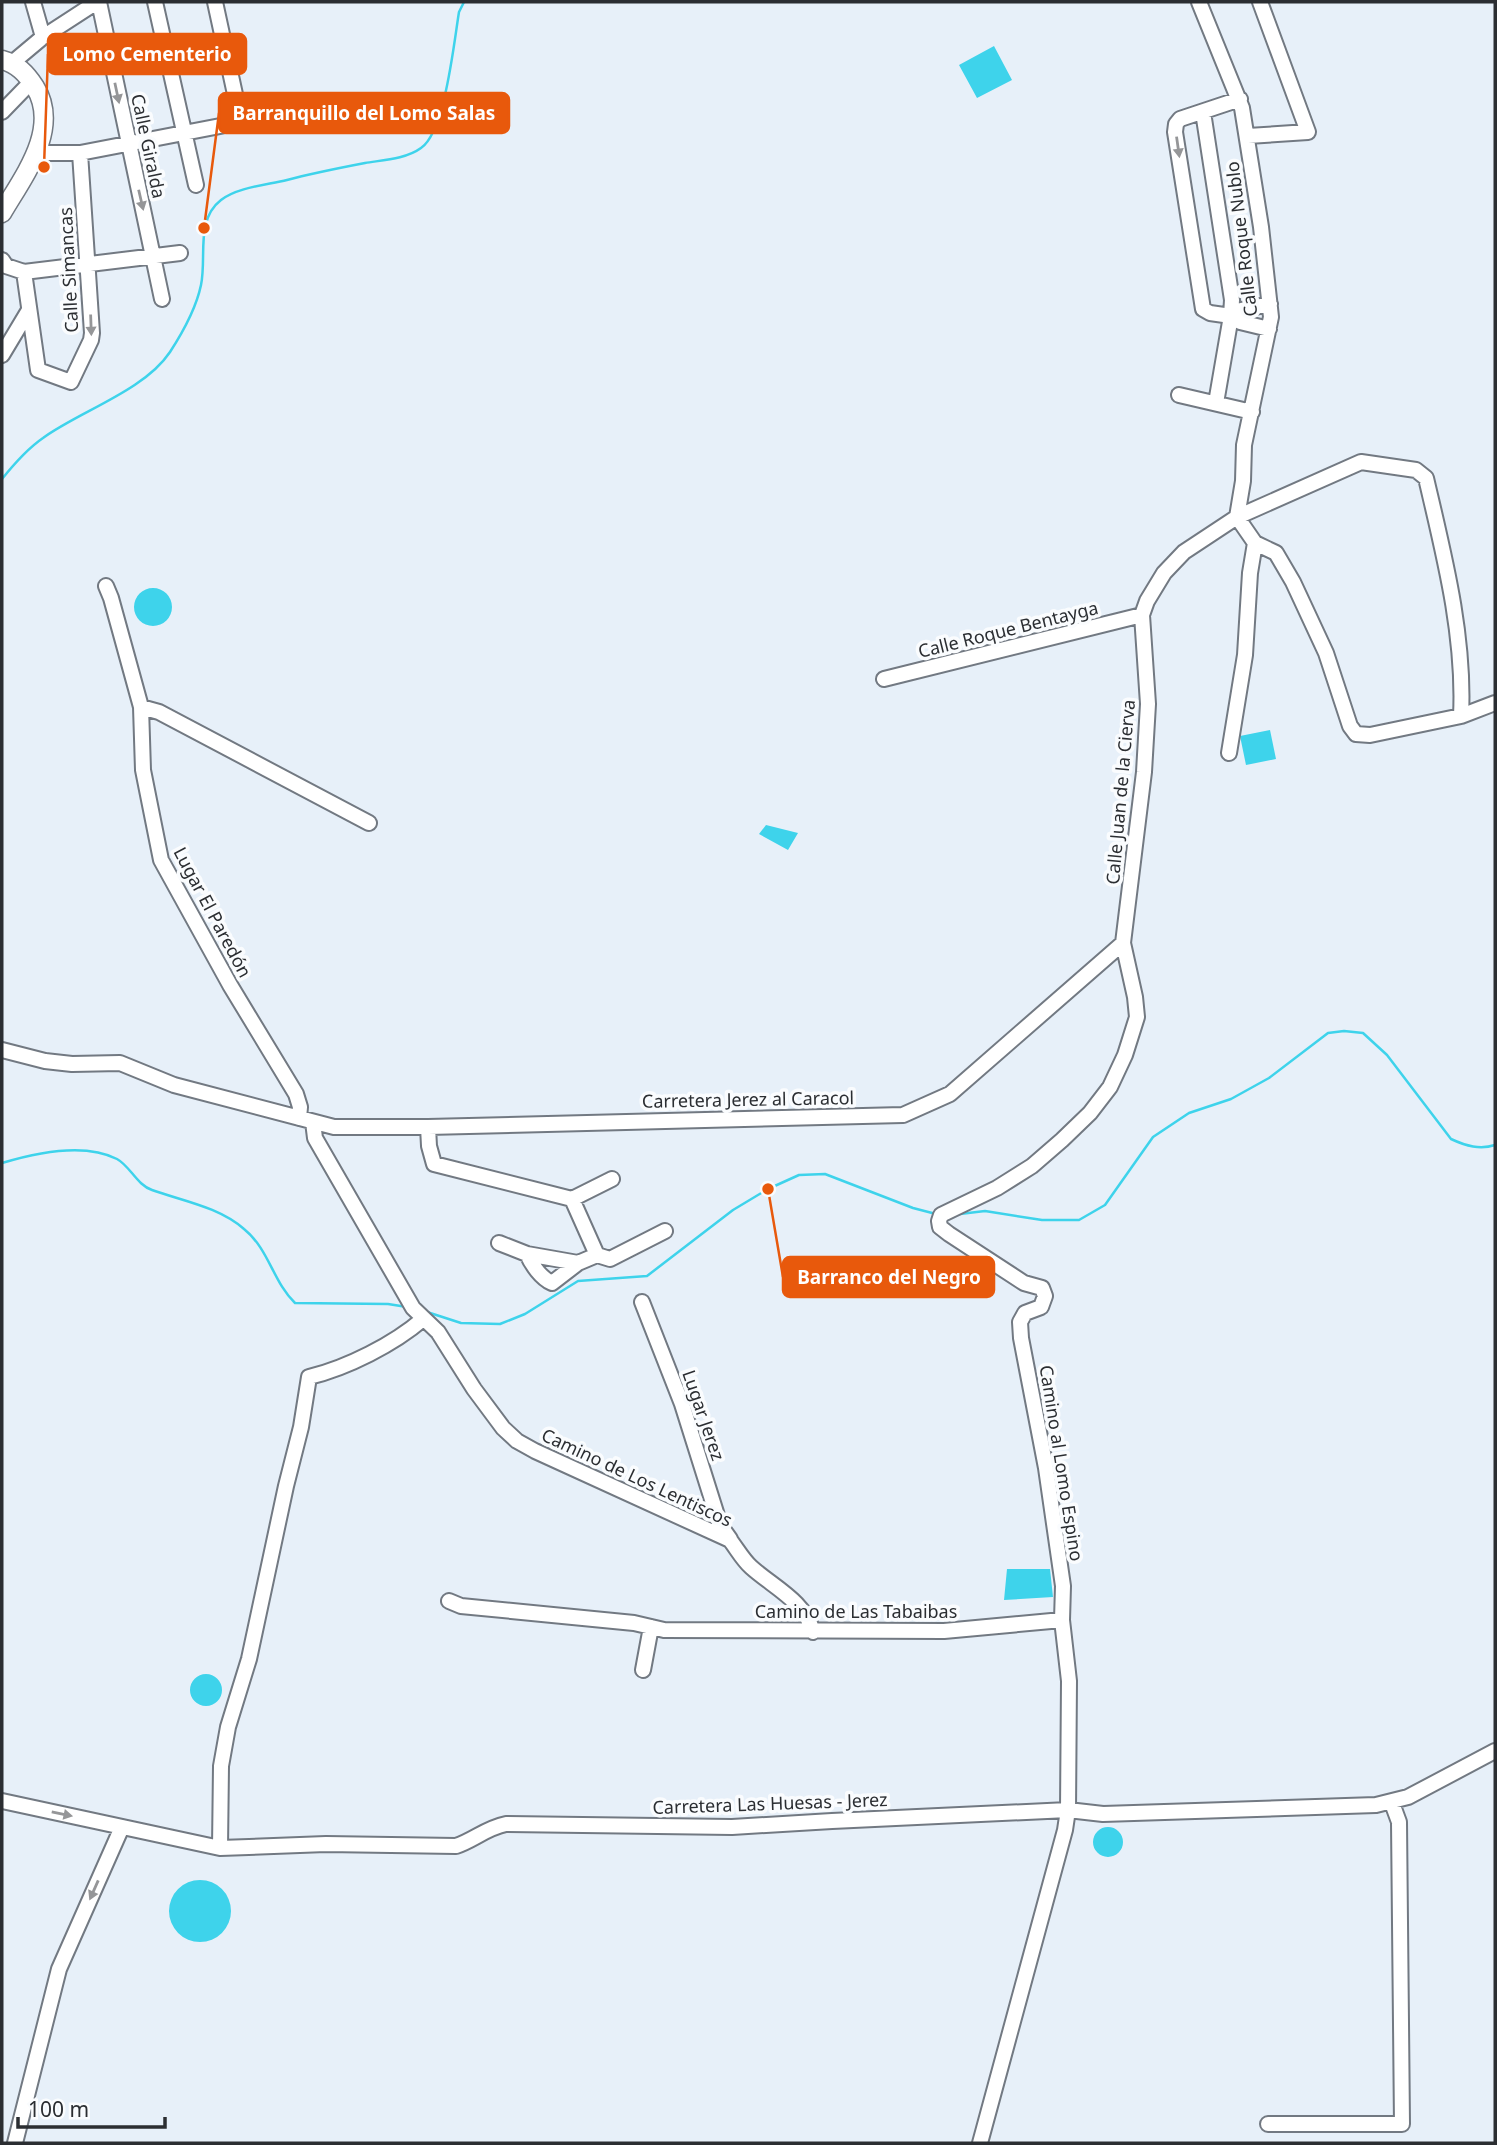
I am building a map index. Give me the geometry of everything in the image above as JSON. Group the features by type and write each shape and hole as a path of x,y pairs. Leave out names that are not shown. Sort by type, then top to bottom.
{"main road":[{"path":"2,213 37,150 42,135 43,111 40,94 32,81 25,72 7,61"}],"street":[{"path":"33,2 43,37"},
{"path":"7,61 98,2"},
{"name":"Calle Giralda","path":"98,2 162,299"},
{"path":"155,2 196,185"},
{"path":"37,150 48,153 80,153 241,122 215,2"},
{"name":"Calle Roque Nublo","path":"1199,2 1240,99 1248,136 1270,304 1269,329 1244,444 1244,481 1237,517"},
{"path":"1248,136 1308,132 1260,2"},
{"path":"2,112 32,81"},
{"path":"1240,99 1180,119 1175,132 1203,309 1269,329"},
{"path":"1203,112 1231,300 1231,317 1216,403"},
{"name":"Calle Simancas","path":"29,310 38,370 71,382 91,340 80,153"},
{"path":"2,260 5,266 24,272 180,253"},
{"path":"2,355 29,310 24,272"},
{"path":"1231,317 1241,310 1270,304"},
{"path":"1179,395 1252,412"},
{"name":"Calle Juan de la Cierva","path":"1124,943 1144,772 1148,704 1142,615 1158,582 1184,552 1237,517 1360,461 1416,470 1426,478 1445,561 1463,680 1461,716"},
{"path":"1237,517 1255,543 1276,553 1293,582 1326,653 1350,726 1356,734 1370,735 1461,716 1495,703"},
{"path":"1229,753 1245,655 1250,573 1255,543"},
{"name":"Lugar El Paredón","path":"106,586 141,707 143,770 161,860 230,985 296,1094 315,1138 349,1199 413,1308 423,1319"},
{"name":"Calle Roque Bentayga","path":"884,679 1142,615"},
{"path":"141,707 159,712 369,823"},
{"name":"Carretera Jerez al Caracol","path":"2,1050 45,1061 72,1064 120,1063 174,1085 334,1127 903,1115 950,1094 1124,943"},
{"name":"Camino al Lomo Espino","path":"980,2143 1068,1810 1069,1681 1062,1620 1063,1586 1020,1322 1025,1313 1041,1307 1045,1296 1042,1289 1024,1283 949,1234 940,1227 939,1221 941,1215 997,1188 1032,1166 1090,1113 1110,1087 1125,1055 1137,1017 1124,943"},
{"path":"428,1127 434,1164 572,1199 612,1180"},
{"path":"572,1199 597,1255"},
{"path":"527,1254 531,1263 552,1283 578,1264 597,1255 610,1259 665,1231"},
{"path":"499,1243 527,1254 578,1264"},
{"name":"Lugar Jerez","path":"642,1302 682,1404 720,1525 730,1540"},
{"path":"220,1848 221,1766 228,1727 249,1659 301,1427 309,1377 330,1372 410,1332 423,1319"},
{"name":"Camino de Los Lentiscos","path":"423,1319 438,1332 474,1389 503,1428 517,1441 730,1540 750,1566 777,1586 810,1619 813,1632"},
{"name":"Camino de Las Tabaibas","path":"449,1601 461,1606 634,1623 664,1630 944,1631 1062,1620"},
{"path":"643,1670 651,1627"},
{"name":"Carretera Las Huesas - Jerez","path":"2,1801 220,1848 326,1844 456,1846 471,1841 488,1829 506,1824 732,1828 1068,1810 1103,1814 1347,1808 1408,1797 1495,1751"},
{"path":"1268,2124 1402,2124 1399,1822 1392,1802"},
{"path":"15,2143 59,1969 122,1828"}],"water":[{"path":"994,46 1012,80 977,98 959,65"},
{"path":"153,588 166,594 172,607 166,620 153,626 140,620 134,607 140,594"},
{"path":"1270,730 1276,759 1246,765 1240,736"},
{"path":"766,825 798,833 788,850 759,834"},
{"path":"1007,1569 1050,1569 1053,1597 1004,1600"},
{"path":"206,1674 217,1679 222,1690 217,1701 206,1706 195,1701 190,1690 195,1679"},
{"path":"1108,1827 1118,1832 1123,1842 1118,1852 1108,1857 1098,1852 1093,1842 1098,1832"},
{"path":"200,1880 212,1882 222,1889 229,1899 229,1923 222,1933 212,1940 200,1942 188,1940 178,1933 171,1923 169,1911 171,1899 178,1889 188,1882"}],"waterway":[{"path":"2,479 37,442 128,389 159,366 170,352 196,303 203,274 205,228 213,208 221,200 244,189 408,155 421,148 429,139 442,106 459,12 464,2"},
{"path":"960,1214 985,1211 1042,1220 1079,1220 1105,1205 1153,1137 1189,1113 1231,1099 1269,1078 1328,1033 1363,1033 1387,1055 1451,1139 1473,1147 1495,1145"},
{"path":"2,1163 60,1151 104,1154 122,1162 147,1188 200,1205 234,1221 259,1246 281,1285 295,1303 388,1304 407,1307"},
{"path":"427,1312 461,1323 500,1324 525,1314 578,1281 647,1276 733,1210 768,1189 799,1175 825,1174 913,1208 936,1214"}],"place":[{"name":"Lomo Cementerio","path":"44,167"},
{"name":"Barranquillo del Lomo Salas","path":"204,228"},
{"name":"Barranco del Negro","path":"768,1189"}]}
